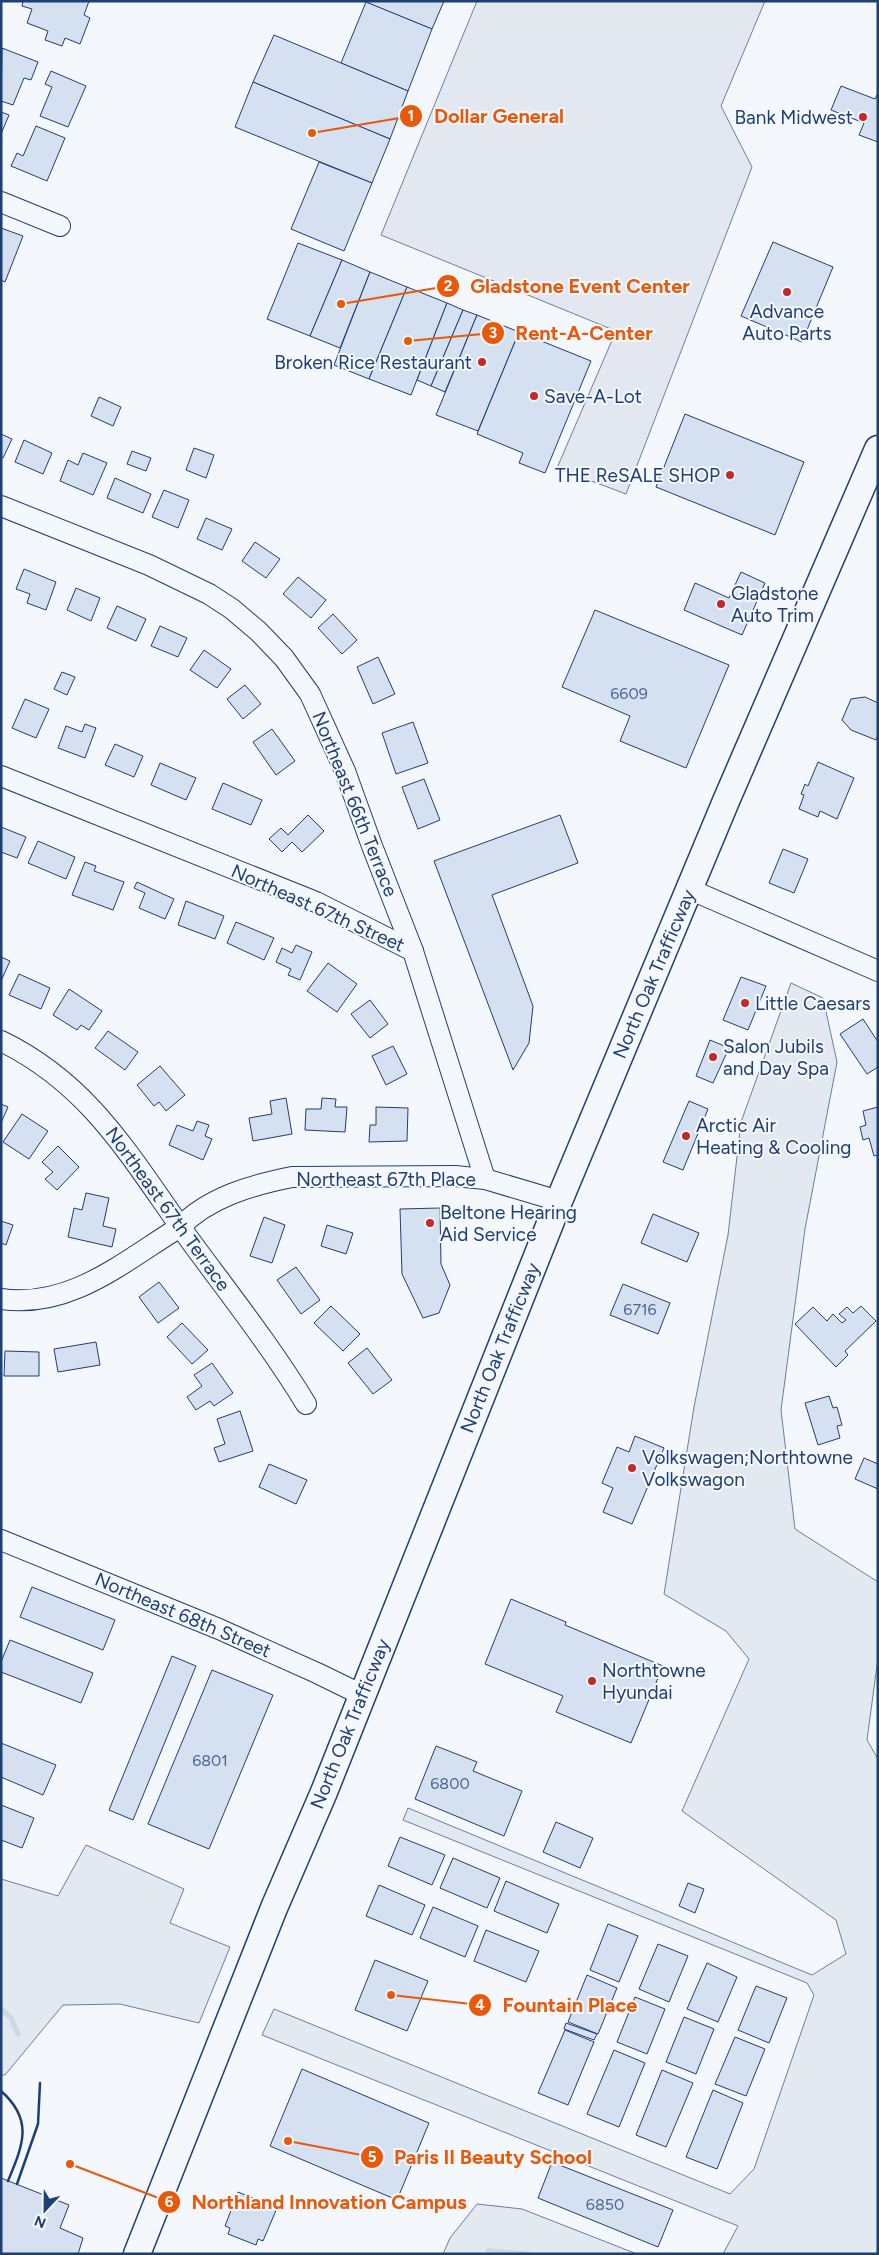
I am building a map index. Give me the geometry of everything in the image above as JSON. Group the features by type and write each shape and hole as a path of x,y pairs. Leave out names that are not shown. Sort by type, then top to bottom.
{"main road":[{"name":"North Oak Trafficway","path":"136,2254 559,1202 689,888 878,448"}],"street":[{"path":"1,202 60,226"},
{"name":"Northeast 66th Terrace","path":"1,506 149,565 209,594 245,620 284,658 310,694 345,770 413,951"},
{"name":"Northeast 67th Street","path":"1,776 316,902 413,951 485,1179"},
{"path":"689,888 878,970"},
{"name":"Northeast 67th Terrace","path":"1,1041 15,1048 63,1080 91,1106 117,1136 180,1227 286,1370 306,1404"},
{"name":"Northeast 67th Place","path":"1,1299 18,1302 54,1298 88,1285 180,1227 192,1215 215,1201 265,1182 292,1177 446,1176 485,1179 559,1202"},
{"name":"Northeast 68th Street","path":"1,1540 219,1629 362,1695"}],"shaded area":[{"path":"477,1 765,1 721,106 752,167 626,494 557,468 616,331 381,235"},
{"path":"791,983 823,998 837,1062 805,1229 781,1410 795,1529 878,1582 878,1658 867,1740 878,1759 878,2254 723,2254 738,2226 262,2035 274,2009 730,2194 754,2169 814,1995 807,1983 403,1820 408,1808 812,1975 846,1954 836,1920 682,1811 749,1659 726,1631 664,1594 694,1407 728,1235 741,1122"},
{"path":"86,1845 184,1889 170,1923 230,1947 199,2023 120,2004 63,2005 5,2075 1,2075 1,1879 58,1896"},
{"path":"477,2204 522,2209 637,2254 443,2254 450,2238"}],"building":[{"path":"23,1 89,1 84,15 90,18 80,44 65,38 62,46 45,40 48,31 27,23 32,9 22,6"},
{"path":"363,1 444,1 432,29"},
{"path":"366,2 432,29 408,91 341,63"},
{"path":"274,35 408,91 390,139 253,82"},
{"path":"2,48 38,62 31,80 24,78 13,105 1,101"},
{"path":"51,71 86,86 68,127 40,116 52,87 45,84"},
{"path":"253,82 390,139 372,183 235,127"},
{"name":"Bank Midwest","path":"841,86 875,99 878,93 878,142 859,135 864,123 831,110"},
{"path":"1,112 9,115 1,134"},
{"path":"36,126 65,138 47,181 11,166 17,153 23,156"},
{"path":"319,162 372,183 344,251 291,229"},
{"path":"1,228 23,236 5,282 1,280"},
{"name":"Advance Auto Parts","path":"773,242 833,267 802,342 741,316"},
{"path":"298,243 342,260 310,336 267,319"},
{"path":"342,260 370,272 340,348 310,336"},
{"path":"370,272 407,287 369,379 334,365"},
{"path":"407,287 447,303 411,395 369,379"},
{"path":"447,303 463,310 431,386 417,380"},
{"path":"463,310 477,315 445,392 431,386"},
{"name":"Broken Rice Restaurant","path":"477,315 519,332 478,431 436,415"},
{"name":"Save-A-Lot","path":"519,332 591,361 545,473 519,463 523,453 477,434"},
{"path":"99,397 121,407 113,426 91,416"},
{"name":"THE ReSALE SHOP","path":"685,414 804,462 775,535 656,487"},
{"path":"1,434 12,439 3,458 1,457"},
{"path":"24,440 52,453 43,474 15,462"},
{"path":"194,448 214,455 206,478 186,470"},
{"path":"132,451 151,458 146,471 127,464"},
{"path":"83,453 107,463 93,495 60,481 68,460 78,465"},
{"path":"115,478 151,494 143,513 107,498"},
{"path":"164,490 189,500 178,528 152,517"},
{"path":"206,518 232,529 222,550 197,539"},
{"path":"255,542 280,559 266,578 242,561"},
{"path":"24,569 56,582 46,610 27,603 30,594 16,589"},
{"name":"Gladstone Auto Trim","path":"741,572 765,583 742,635 684,610 695,583 729,598"},
{"path":"298,577 326,600 311,618 283,594"},
{"path":"76,588 100,598 91,621 67,610"},
{"path":"117,606 146,619 136,641 107,628"},
{"path":"595,610 729,665 686,768 620,741 630,716 562,687"},
{"path":"333,614 357,640 342,654 318,628"},
{"path":"160,626 187,638 178,657 151,646"},
{"path":"204,650 231,669 217,688 190,670"},
{"path":"378,657 395,694 373,704 357,667"},
{"path":"62,672 75,677 67,695 54,689"},
{"path":"245,685 261,704 243,719 227,699"},
{"path":"865,697 878,703 878,735 876,740 851,730 842,720 851,699"},
{"path":"25,699 49,709 36,738 12,728"},
{"path":"413,722 428,763 396,774 382,733"},
{"path":"85,724 96,728 85,758 58,748 66,726 82,732"},
{"path":"272,729 295,761 276,775 253,742"},
{"path":"115,744 143,756 134,777 105,765"},
{"path":"818,762 854,778 837,819 820,811 818,817 799,809 804,795 801,794 805,784 808,786"},
{"path":"160,763 196,778 186,800 151,785"},
{"path":"424,779 440,820 418,829 402,787"},
{"path":"223,783 262,800 251,825 212,809"},
{"path":"308,815 324,831 302,852 292,842 282,852 269,839 281,828 288,835"},
{"path":"560,815 578,863 492,895 533,1006 529,1043 513,1070 434,861"},
{"path":"1,827 26,837 17,858 1,852"},
{"path":"38,841 75,857 66,879 28,863"},
{"path":"783,849 808,859 794,893 769,883"},
{"path":"85,862 96,866 94,871 124,882 113,910 72,895"},
{"path":"137,882 174,899 165,919 139,908 145,893 134,888"},
{"path":"186,901 224,916 215,939 178,925"},
{"path":"236,922 274,938 264,960 227,943"},
{"path":"296,945 312,952 300,980 288,975 291,969 276,962 282,948 292,953"},
{"path":"1,957 10,961 1,981"},
{"path":"328,963 357,984 337,1012 307,991"},
{"path":"19,974 50,988 41,1009 9,995"},
{"name":"Little Caesars","path":"741,977 766,986 748,1030 723,1020"},
{"path":"69,989 102,1011 89,1030 81,1025 77,1030 53,1015"},
{"path":"370,1000 388,1024 370,1038 351,1014"},
{"path":"863,1019 878,1042 878,1067 867,1074 840,1034"},
{"path":"108,1031 138,1052 125,1070 95,1048"},
{"name":"Salon Jubils and Day Spa","path":"710,1040 729,1048 713,1083 696,1076"},
{"path":"393,1046 407,1074 386,1085 372,1056"},
{"path":"160,1066 185,1095 166,1111 159,1102 154,1106 137,1085"},
{"path":"286,1098 292,1134 253,1141 249,1118 272,1114 270,1101"},
{"path":"322,1098 336,1099 335,1107 347,1107 345,1132 305,1130 306,1109 321,1109"},
{"name":"Arctic Air Heating & Cooling","path":"689,1101 708,1109 683,1170 663,1162"},
{"path":"1,1104 8,1107 1,1123"},
{"path":"376,1107 408,1108 407,1141 369,1142 370,1125 376,1125"},
{"path":"878,1107 878,1155 874,1156 869,1138 863,1140 860,1127 866,1125 863,1111"},
{"path":"22,1114 48,1131 29,1159 3,1142"},
{"path":"197,1121 209,1125 205,1136 212,1139 203,1160 169,1145 177,1125 193,1131"},
{"path":"58,1146 79,1167 57,1190 45,1179 53,1172 42,1162"},
{"path":"86,1193 109,1198 103,1226 116,1229 112,1247 68,1237 74,1208 82,1210"},
{"path":"440,1208 441,1264 450,1285 439,1313 423,1318 402,1274 400,1209"},
{"path":"653,1214 699,1233 687,1262 641,1243"},
{"path":"264,1217 285,1225 272,1263 250,1256"},
{"path":"1,1221 13,1225 6,1245 1,1243"},
{"path":"327,1225 353,1233 346,1254 321,1246"},
{"path":"296,1267 320,1300 301,1314 277,1280"},
{"path":"159,1282 179,1308 158,1323 139,1297"},
{"path":"623,1284 670,1303 658,1334 610,1315"},
{"path":"331,1306 360,1334 343,1351 314,1323"},
{"path":"861,1306 876,1321 845,1351 848,1355 836,1367 795,1324 813,1307 827,1321 833,1314 842,1323 846,1320 839,1314 847,1307 853,1313"},
{"path":"182,1323 208,1350 192,1364 167,1337"},
{"path":"96,1342 100,1365 58,1372 54,1349"},
{"path":"367,1348 392,1380 373,1394 348,1363"},
{"path":"5,1351 39,1352 39,1376 4,1376"},
{"path":"212,1363 233,1393 214,1406 210,1401 196,1410 187,1397 202,1386 194,1375"},
{"path":"829,1396 833,1408 837,1407 842,1425 837,1426 840,1438 818,1445 805,1403"},
{"path":"240,1411 253,1451 219,1462 214,1448 225,1444 217,1419"},
{"name":"Volkswagen;Northtowne Volkswagon","path":"635,1436 664,1448 632,1524 603,1512 613,1488 602,1483 617,1447 629,1452"},
{"path":"864,1458 878,1464 878,1489 855,1479"},
{"path":"269,1464 307,1480 296,1504 259,1487"},
{"path":"32,1587 115,1620 103,1650 20,1617"},
{"name":"Northtowne Hyundai","path":"511,1599 566,1622 565,1625 663,1666 631,1743 556,1712 563,1696 485,1664"},
{"path":"10,1640 93,1673 81,1703 1,1672 1,1662"},
{"path":"172,1656 196,1666 133,1820 109,1810"},
{"path":"212,1670 273,1695 209,1849 148,1824"},
{"path":"1,1743 56,1765 43,1795 1,1777"},
{"path":"436,1746 477,1762 473,1771 522,1791 504,1836 415,1799"},
{"path":"1,1805 34,1818 22,1848 1,1840"},
{"path":"556,1822 593,1838 580,1868 543,1852"},
{"path":"400,1837 445,1855 432,1885 388,1866"},
{"path":"453,1858 500,1878 487,1908 440,1888"},
{"path":"506,1881 559,1904 547,1933 494,1911"},
{"path":"688,1883 704,1889 695,1913 679,1906"},
{"path":"379,1885 425,1905 412,1935 366,1916"},
{"path":"433,1907 478,1926 465,1957 420,1938"},
{"path":"608,1924 638,1936 619,1982 590,1970"},
{"path":"486,1930 539,1951 526,1982 474,1961"},
{"path":"658,1944 688,1956 669,2002 639,1989"},
{"path":"375,1960 428,1981 407,2031 355,2010"},
{"path":"707,1963 737,1977 718,2022 687,2009"},
{"path":"587,1975 617,1988 598,2034 568,2022"},
{"path":"756,1986 787,1998 769,2043 738,2030"},
{"path":"635,1997 665,2009 647,2054 617,2042"},
{"path":"684,2017 714,2029 696,2074 666,2062"},
{"path":"566,2023 597,2034 594,2040 564,2029"},
{"path":"565,2030 594,2042 568,2105 538,2093"},
{"path":"735,2037 765,2049 746,2096 715,2084"},
{"path":"614,2050 645,2063 619,2127 587,2114"},
{"path":"302,2069 429,2123 397,2200 270,2146"},
{"path":"662,2070 693,2083 666,2147 636,2135"},
{"path":"713,2090 743,2103 717,2169 686,2157"},
{"path":"552,2162 673,2210 658,2247 538,2198"},
{"path":"1,2178 69,2205 60,2228 83,2238 78,2254 1,2254"},
{"path":"238,2192 277,2208 263,2241 258,2239 256,2245 228,2234 230,2228 225,2226"}],"waterway":[{"path":"1,2009 11,2018 18,2034"},
{"path":"488,2251 527,2254"}],"wall":[{"path":"17,2184 38,2124 40,2083"},
{"path":"1,2091 18,2112 22,2123 21,2144 8,2181"}],"place":[{"name":"Bank Midwest","path":"863,117"},
{"name":"Dollar General","path":"312,133"},
{"name":"Advance Auto Parts","path":"787,292"},
{"name":"Gladstone Event Center","path":"341,304"},
{"name":"Rent-A-Center","path":"408,341"},
{"name":"Broken Rice Restaurant","path":"482,362"},
{"name":"Save-A-Lot","path":"534,396"},
{"name":"THE ReSALE SHOP","path":"730,475"},
{"name":"Gladstone Auto Trim","path":"721,604"},
{"name":"Little Caesars","path":"745,1003"},
{"name":"Salon Jubils and Day Spa","path":"713,1057"},
{"name":"Arctic Air Heating & Cooling","path":"686,1136"},
{"name":"Beltone Hearing Aid Service","path":"430,1223"},
{"name":"Volkswagen;Northtowne Volkswagon","path":"632,1468"},
{"name":"Northtowne Hyundai","path":"592,1681"},
{"name":"Fountain Place","path":"391,1995"},
{"name":"Paris II Beauty School","path":"288,2141"},
{"name":"Northland Innovation Campus","path":"70,2164"}]}
